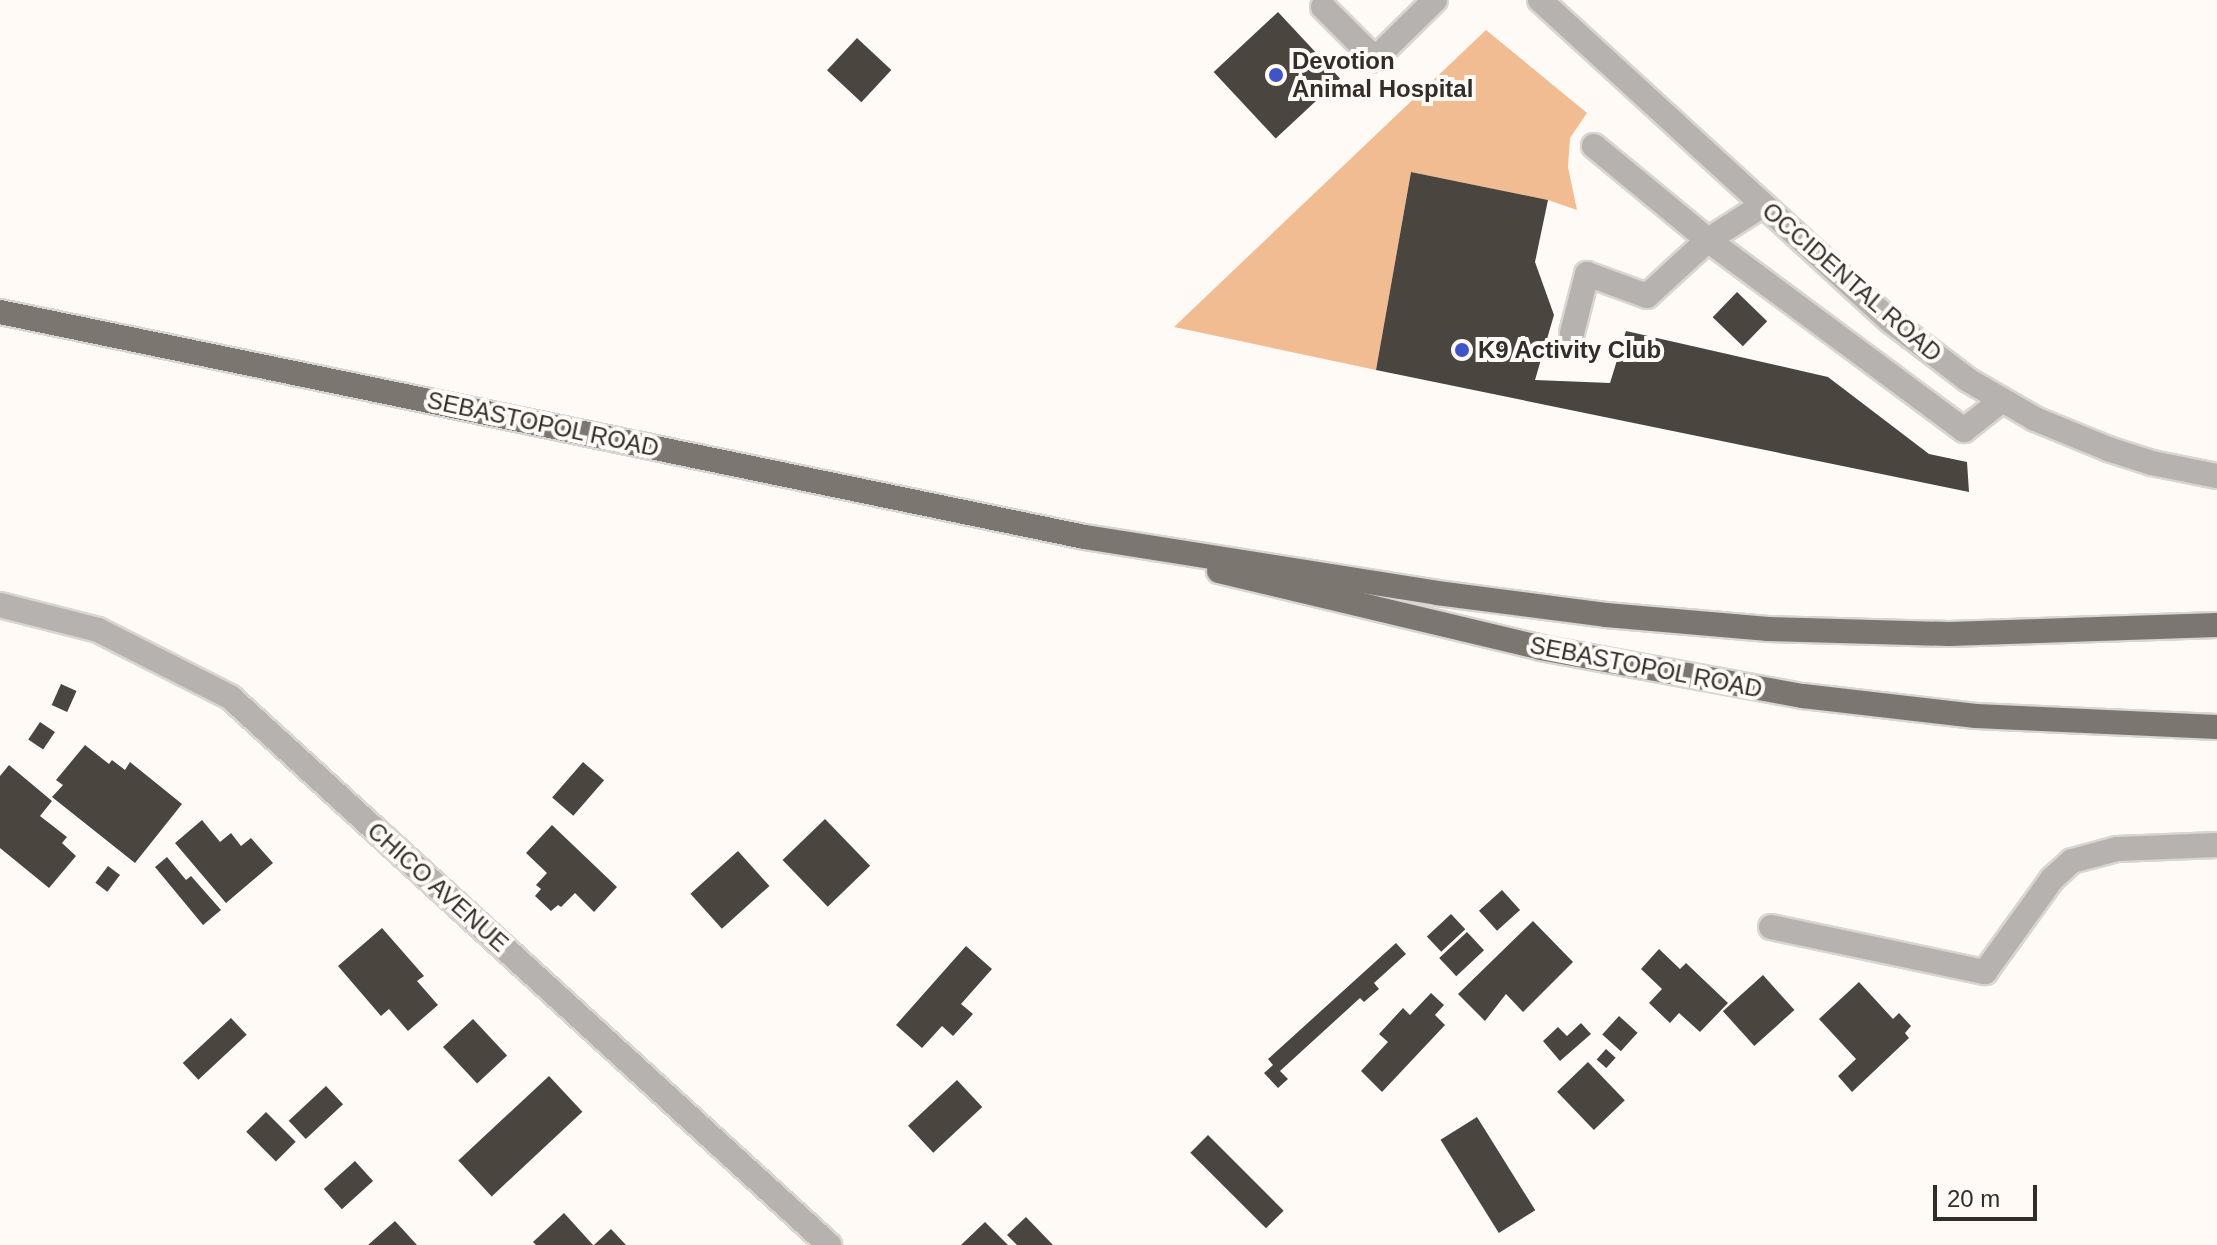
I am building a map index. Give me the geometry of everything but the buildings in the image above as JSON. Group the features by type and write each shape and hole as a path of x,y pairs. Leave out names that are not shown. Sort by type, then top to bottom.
{"main road":[{"name":"SEBASTOPOL ROAD","path":"0,312 1085,537 1456,630 1731,685 1976,716 2217,727"},
{"name":"SEBASTOPOL ROAD","path":"1085,537 1437,593 1606,615 1768,629 1964,634 2217,625"}],"street":[{"path":"1323,7 1375,59 1435,0"},
{"name":"OCCIDENTAL ROAD","path":"1540,0 1892,322 2001,401 2108,449 2152,463 2217,476"},
{"path":"1594,146 1708,240 1964,430 2001,401"},
{"path":"1572,333 1587,274 1647,296 1708,240 1763,205"},
{"name":"CHICO AVENUE","path":"0,605 98,630 230,697 829,1245"},
{"path":"1771,927 1985,972 2052,879 2072,861 2084,855 2117,849 2217,845"}],"shaded area":[{"path":"1486,30 1587,113 1570,138 1568,167 1577,210 1548,200 1411,172 1376,370 1174,327"}],"place":[{"name":"Devotion Animal Hospital","path":"1276,75"},
{"name":"K9 Activity Club","path":"1462,350"}]}
